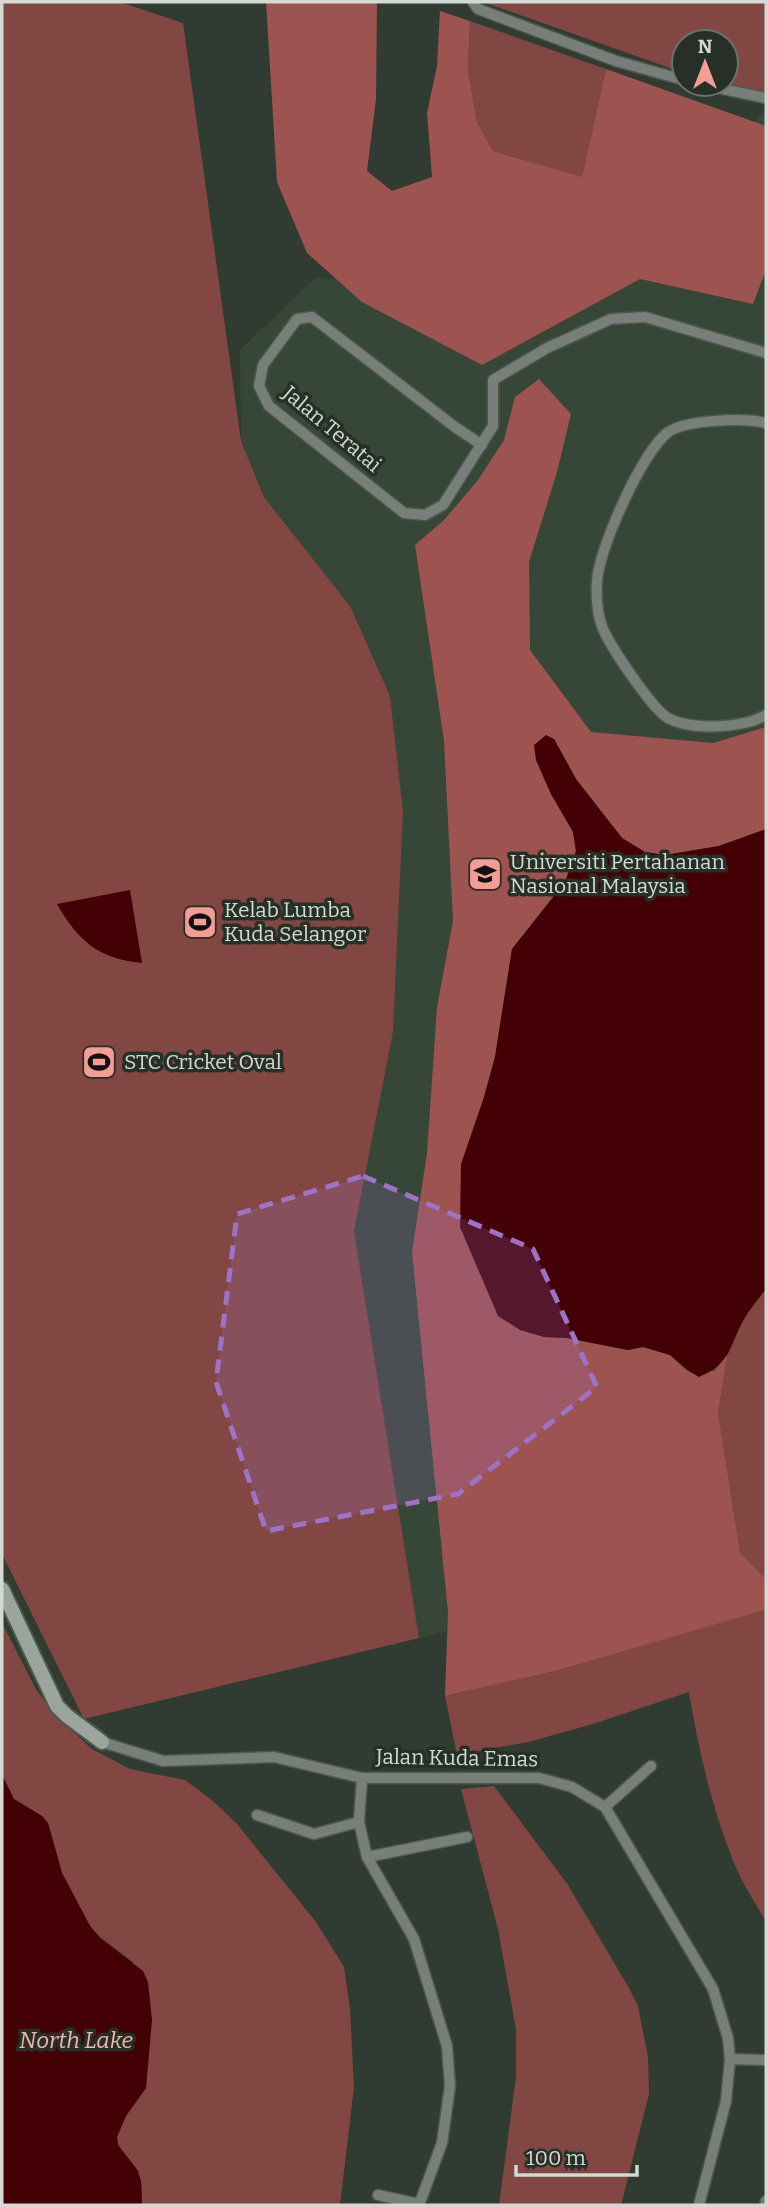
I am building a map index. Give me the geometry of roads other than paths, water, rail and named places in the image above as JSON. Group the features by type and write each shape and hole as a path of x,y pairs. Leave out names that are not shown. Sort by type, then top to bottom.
{"street":[{"path":"473,2 478,9 616,61 670,76"},
{"path":"740,93 766,98"},
{"name":"Jalan Teratai","path":"482,445 312,317 297,319 263,365 259,386 269,406 404,513 425,515 443,505 482,445 493,426 493,380 547,348 611,319 645,317 766,353"},
{"path":"766,423 753,420 707,421 668,432 642,466 605,542 597,581 601,624 635,682 667,718 705,728 758,720 766,715"},
{"name":"Jalan Kuda Emas","path":"2,1590 57,1706 102,1742 163,1761 274,1757 362,1778 539,1778 572,1787 605,1807 713,1989 728,2038 730,2059 726,2101 699,2205"},
{"path":"605,1807 651,1766"},
{"path":"362,1778 359,1822 367,1857 414,1940 447,2046 450,2086 442,2143 419,2205 378,2195"},
{"path":"257,1815 314,1834 359,1822"},
{"path":"367,1857 467,1837"},
{"path":"730,2059 766,2060"}],"water":[{"path":"546,735 554,739 576,779 622,838 645,852 665,855 719,846 766,829 766,1289 745,1317 723,1360 699,1377 670,1355 643,1347 628,1350 567,1338 544,1337 520,1330 498,1316 460,1227 461,1164 495,1057 512,949 565,882 576,851 573,832 551,794 536,760 534,745"},
{"path":"130,890 142,963 114,957 91,946 73,928 57,904"},
{"name":"North Lake","path":"2,1775 14,1799 42,1816 48,1823 62,1873 90,1926 100,1938 143,1971 148,1982 152,2020 146,2088 126,2116 117,2137 118,2145 138,2171 142,2205 2,2205"}],"place":[{"name":"Universiti Pertahanan Nasional Malaysia","path":"485,874"},
{"name":"Kelab Lumba Kuda Selangor","path":"200,922"},
{"name":"STC Cricket Oval","path":"99,1062"}]}
